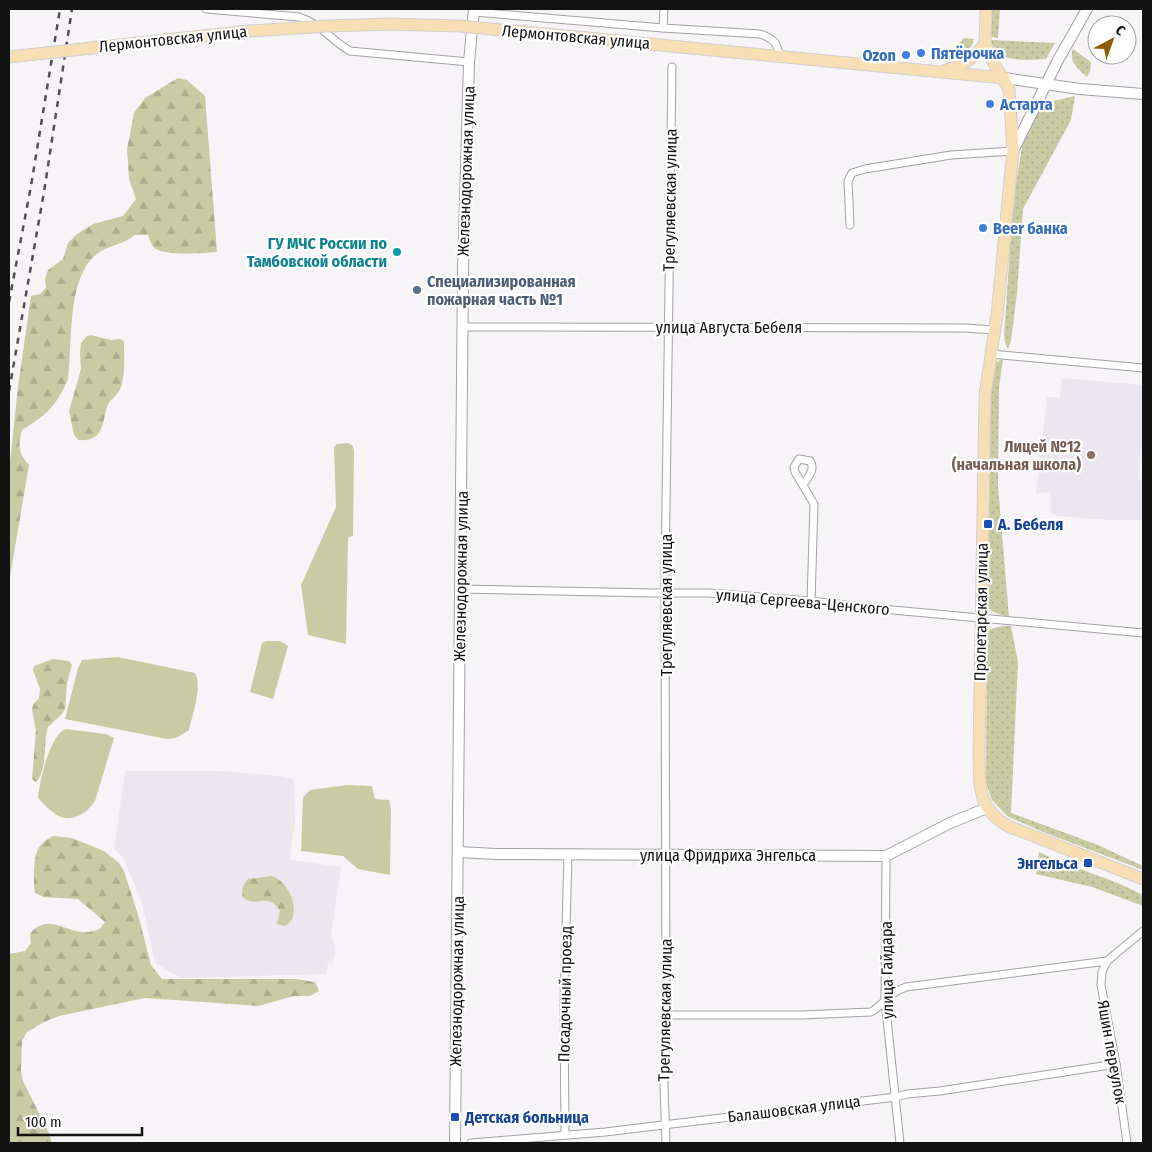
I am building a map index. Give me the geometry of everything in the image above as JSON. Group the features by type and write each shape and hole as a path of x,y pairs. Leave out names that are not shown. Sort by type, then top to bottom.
{"main road":[{"name":"Пролетарская улица","path":"986,9 986,44 989,55 1009,88 1013,151 995,330 984,401 979,761 981,794 987,808"},
{"name":"Лермонтовская улица","path":"9,57 249,30 390,24 459,26 1004,78"},
{"path":"942,72 964,64 986,44"},
{"path":"987,808 1000,821 1018,830 1143,880"}],"street":[{"path":"206,9 299,17 310,20 350,51 469,62"},
{"path":"663,28 664,9"},
{"path":"850,225 848,181 852,173 865,169 951,155 1013,151 1087,9"},
{"path":"474,11 663,28 760,34 772,38 777,45 779,56"},
{"name":"Железнодорожная улица","path":"455,1143 464,224 469,62 474,11"},
{"name":"Трегуляевская улица","path":"666,1143 665,593 672,67"},
{"name":"Лермонтовская улица","path":"1004,78 1143,94"},
{"name":"улица Августа Бебеля","path":"463,327 668,326 965,328 995,330"},
{"path":"991,354 1143,368"},
{"path":"803,485 814,504 811,601"},
{"name":"улица Сергеева-Ценского","path":"461,589 709,593 811,601 1143,634"},
{"name":"улица Фридриха Энгельса","path":"458,852 886,856 950,823 987,808"},
{"name":"Посадочный проезд","path":"565,1135 564,1002 568,854"},
{"name":"улица Гайдара","path":"886,856 884,1000 900,1143"},
{"path":"666,1015 802,1015 871,1012 879,1007 894,991 906,987 1107,961 1143,931"},
{"name":"Яшин переулок","path":"1107,961 1102,972 1101,985 1116,1064 1127,1143"},
{"name":"Балашовская улица","path":"471,1143 665,1125 896,1097 1116,1064"}],"shaded area":[{"name":"Лицей №12 (начальная школа)","path":"1062,378 1143,385 1143,429 1139,480 1143,481 1143,520 1056,516 1056,514 1051,514 1050,492 1036,493 1047,397 1060,398"},
{"path":"125,771 222,771 294,779 295,822 290,853 291,860 341,867 331,936 335,952 332,964 328,963 326,974 181,978 155,963 142,903 123,857 114,849"}],"green space":[{"path":"991,9 1000,9 998,38 991,37"},
{"path":"964,38 974,39 970,49 959,58 945,62 942,56 951,53"},
{"path":"991,40 1055,43 1046,59 1021,60 1005,57 999,53 994,48"},
{"path":"1073,49 1087,59 1087,65 1091,65 1087,77 1077,68 1073,61"},
{"path":"178,78 187,80 205,96 217,252 169,253 156,249 148,235 135,235 126,241 101,251 87,265 80,279 73,312 68,379 60,396 50,409 22,430 21,453 29,465 9,583 9,472 18,386 31,296 40,294 46,288 45,279 48,270 63,259 68,243 77,234 93,224 123,216 136,199 129,179 127,149 134,113 145,98"},
{"path":"1075,96 1071,120 1023,209 1017,293 1011,341 1008,349 1004,336 1013,204 1023,140 1038,110 1053,101"},
{"path":"91,335 124,341 124,374 119,391 108,405 100,431 92,438 78,440 74,435 69,411 81,369 81,343 87,336"},
{"path":"1003,359 999,387 998,486 1009,617 993,612 987,606 989,386 994,363"},
{"path":"348,443 353,446 354,451 353,536 349,537 348,540 346,644 308,635 301,585 336,507 334,447 337,444"},
{"path":"1011,626 1018,662 1011,813 1098,845 1143,866 1143,870 1043,832 1007,816 992,800 986,783 987,634 990,629"},
{"path":"266,641 280,641 288,646 273,699 250,692 262,643"},
{"path":"118,657 195,673 198,685 189,730 176,738 167,739 65,719 78,668 82,660"},
{"path":"53,659 69,661 72,665 67,683 65,709 48,727 44,763 40,777 36,782 32,779 36,730 32,710 33,705 39,698 40,689 33,670 34,666"},
{"path":"66,729 106,734 114,738 95,801 88,810 73,818 62,817 54,813 38,798 43,771 50,749 60,733"},
{"path":"347,785 372,786 375,799 389,800 391,809 390,875 358,869 343,856 301,851 303,797 310,790"},
{"path":"53,836 72,838 104,851 119,863 124,871 139,918 151,965 162,979 296,979 315,982 319,991 310,996 294,996 258,1006 145,998 59,1016 44,1022 27,1032 22,1041 21,1071 23,1081 49,1133 52,1143 9,1143 9,954 25,951 31,943 30,934 42,925 54,924 86,932 100,929 105,922 78,899 44,897 35,893 36,855 42,844"},
{"path":"1039,852 1118,883 1143,895 1143,906 1092,887 1036,874"},
{"path":"272,876 284,884 292,899 293,914 291,921 285,926 277,924 280,911 271,902 251,901 242,896 243,886 248,879"}],"railway":[{"path":"9,302 31,186 60,9"},
{"path":"9,391 44,192 72,9"}],"place":[{"name":"Пятёрочка","path":"921,53"},
{"name":"Ozon","path":"906,55"},
{"name":"Астарта","path":"990,104"},
{"name":"Beer банка","path":"983,228"},
{"name":"ГУ МЧС России по Тамбовской области","path":"397,252"},
{"name":"Специализированная пожарная часть №1","path":"417,290"},
{"name":"Лицей №12 (начальная школа)","path":"1091,455"},
{"name":"А. Бебеля","path":"988,524"},
{"name":"Энгельса","path":"1088,863"},
{"name":"Детская больница","path":"455,1117"}]}
